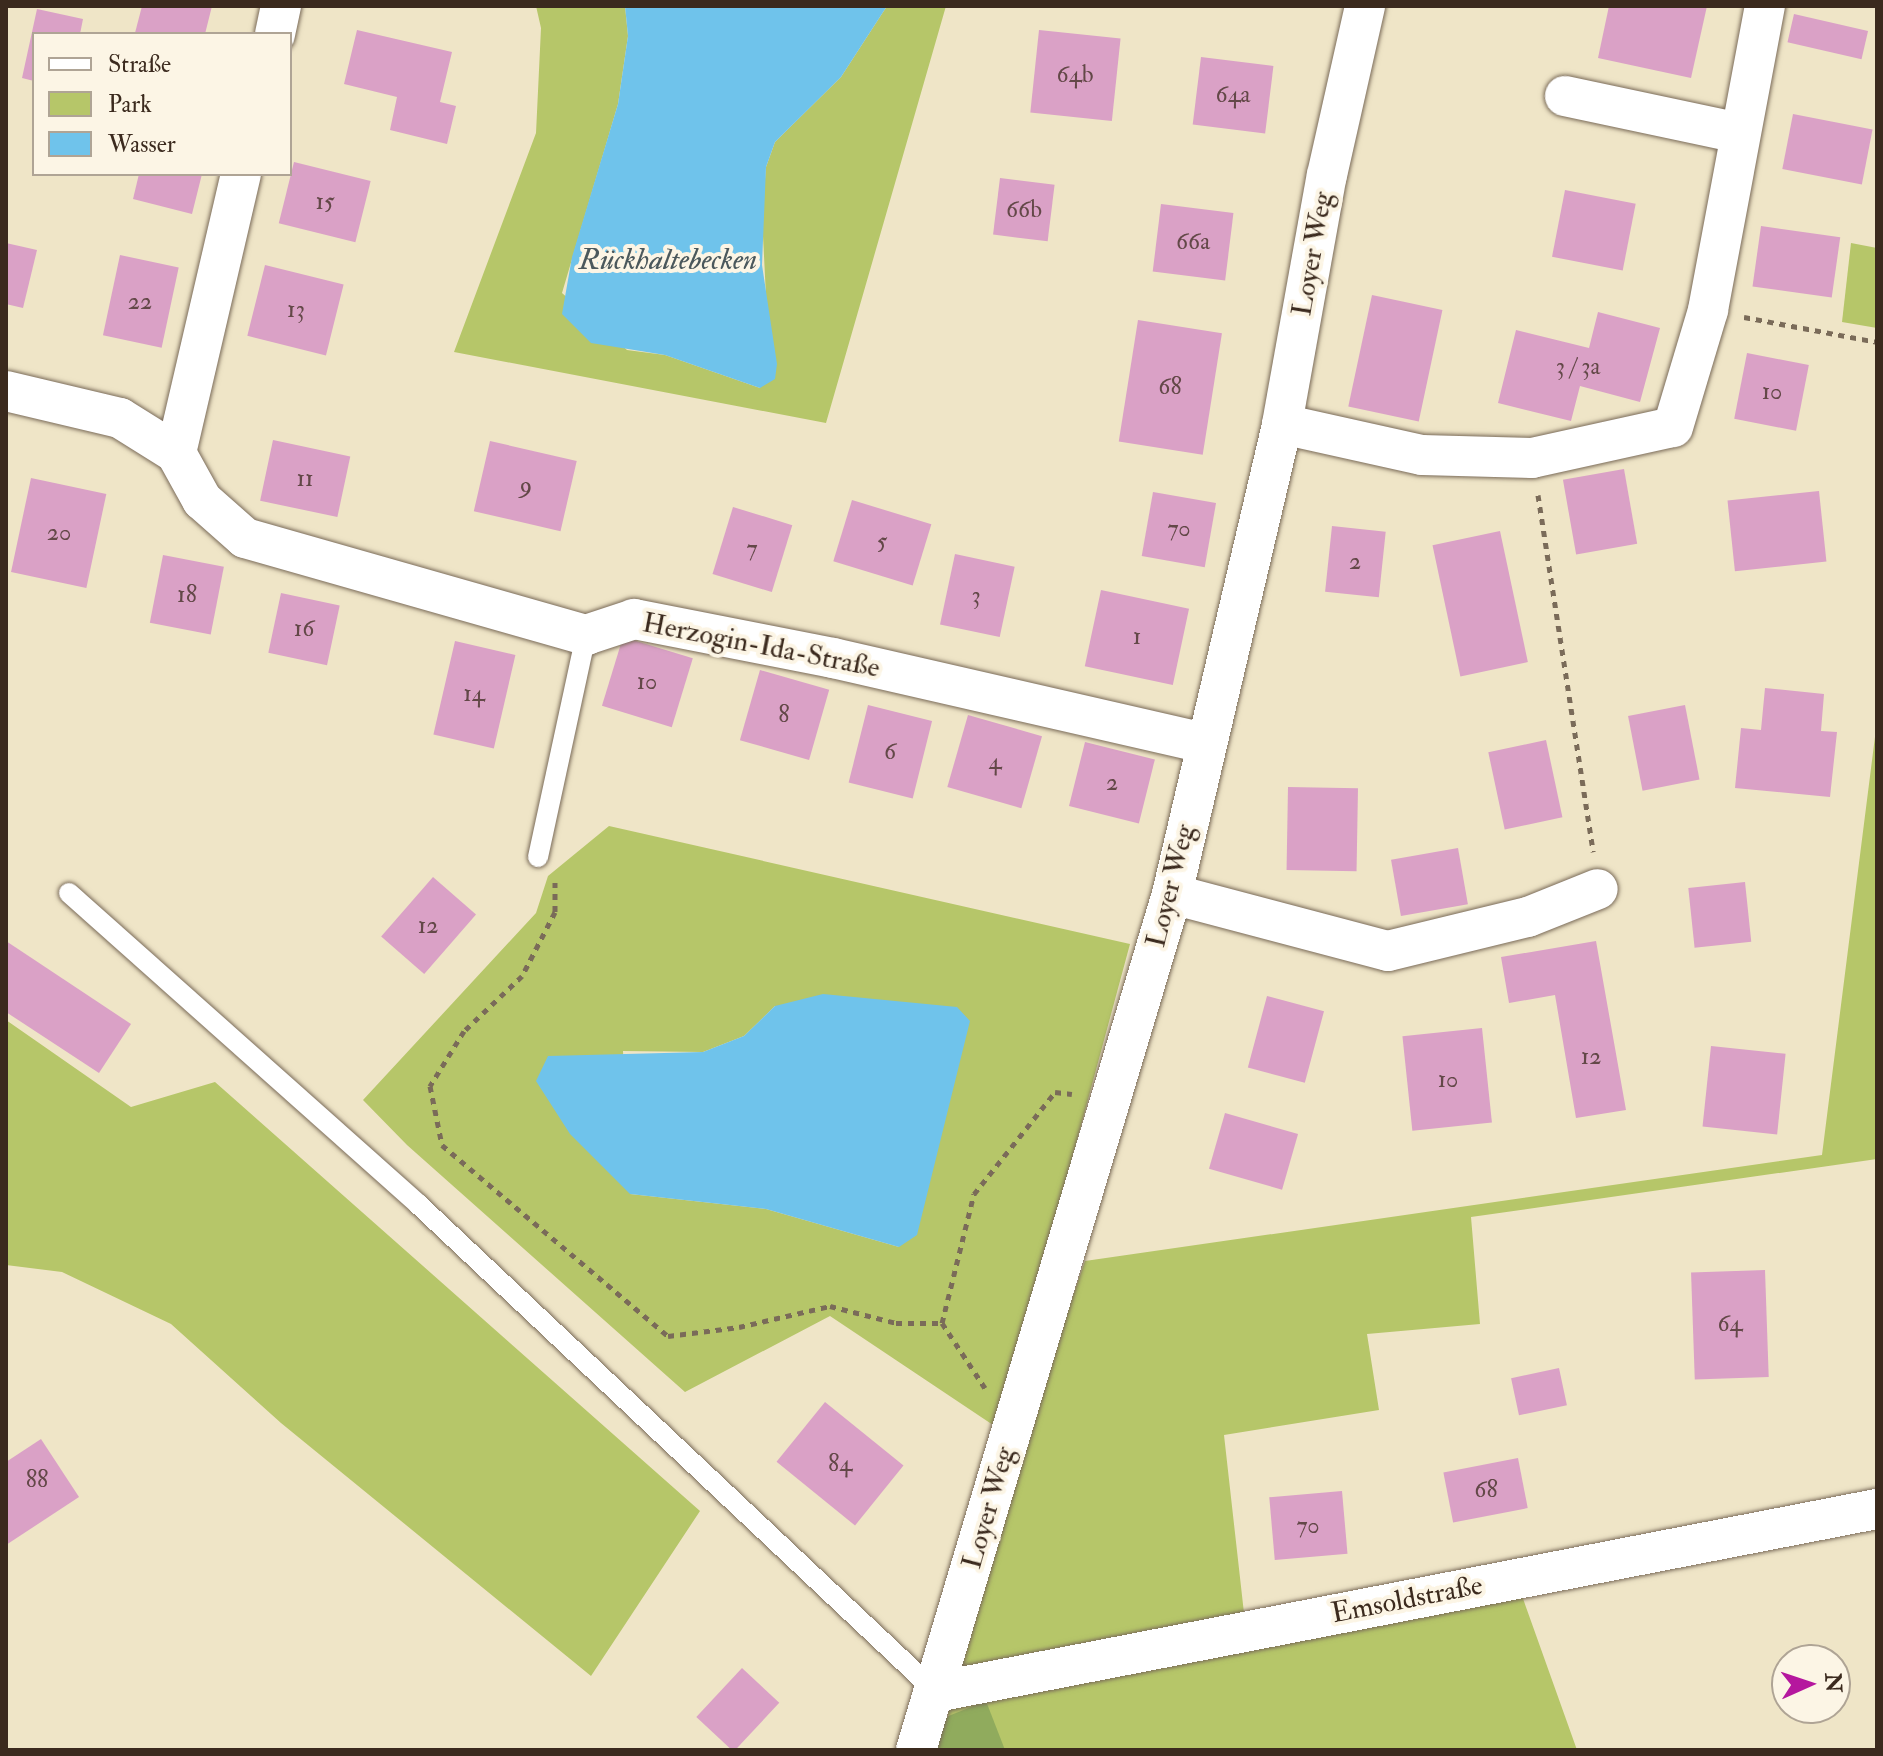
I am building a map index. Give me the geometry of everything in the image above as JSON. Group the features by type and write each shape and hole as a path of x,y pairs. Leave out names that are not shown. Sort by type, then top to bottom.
{"street":[{"path":"275,32 281,6"},
{"name":"Loyer Weg","path":"916,1750 936,1692 1013,1423 1172,894 1282,424 1327,175 1365,6"},
{"path":"1282,424 1422,455 1532,458 1673,427 1708,310 1765,6"},
{"path":"1565,96 1739,133"},
{"path":"176,453 241,176"},
{"path":"6,391 120,418 176,453 202,500 245,538 586,635"},
{"name":"Herzogin-Ida-Straße","path":"586,635 634,619 833,658 1205,743"},
{"path":"1172,894 1388,951 1528,917 1598,889"},
{"name":"Emsoldstraße","path":"936,1692 1877,1509"}],"lane":[{"path":"538,857 586,635"},
{"path":"69,893 418,1204 936,1692"}],"path":[{"path":"1708,310 1877,342"},
{"path":"1532,458 1598,889"},
{"path":"538,857 554,869 555,912 522,976 464,1031 430,1086 442,1145 668,1336 739,1327 830,1306 896,1323 942,1323"},
{"path":"1013,1423 963,1362 942,1323 974,1194 1055,1092 1112,1098"}],"green space":[{"path":"536,6 625,6 628,36 618,104 562,293 627,350 665,355 760,388 766,296 762,216 766,167 775,142 841,77 887,6 946,6 826,423 454,352 536,133 541,28"},
{"path":"1851,243 1877,248 1877,328 1842,322"},
{"path":"1877,721 1877,1159 1471,1217 1480,1324 1367,1334 1379,1410 1224,1435 1246,1631 1516,1579 1577,1750 967,1750 936,1692 1085,1261 1822,1155"},
{"path":"609,826 1130,944 999,1429 830,1316 685,1392 407,1145 363,1100 536,913 548,876","holes":["775,1006 899,1247 766,1209 630,1194 623,1051 703,1052 744,1036"]},
{"path":"6,1020 131,1107 215,1082 700,1511 591,1676 281,1423 171,1324 62,1272 6,1265"},
{"path":"986,1701 1005,1750 936,1750 946,1717"}],"water":[{"name":"Rückhaltebecken","path":"625,6 887,6 841,77 775,142 766,167 762,265 777,364 775,379 760,388 665,355 591,343 562,314 572,257 618,104 628,36"},
{"path":"823,994 957,1007 970,1021 917,1235 899,1247 766,1209 630,1194 570,1134 536,1081 548,1056 703,1052 744,1036 775,1006"}],"building":[{"path":"142,6 212,6 206,32 135,32"},
{"path":"1609,6 1707,6 1691,78 1598,58"},
{"path":"37,9 83,19 80,32 32,32"},
{"path":"1794,14 1868,31 1862,59 1787,42"},
{"path":"357,30 452,52 440,102 456,106 447,144 390,130 397,97 344,84"},
{"path":"1039,30 1121,39 1112,121 1030,113"},
{"path":"32,32 32,80 22,78"},
{"path":"1201,57 1273,66 1265,133 1193,124"},
{"path":"1793,114 1873,129 1862,184 1782,169"},
{"path":"294,162 371,181 355,242 279,223"},
{"path":"139,176 202,176 192,214 133,199"},
{"path":"1000,178 1055,185 1048,241 993,235"},
{"path":"1565,190 1636,204 1623,270 1552,257"},
{"path":"1161,204 1233,213 1225,280 1153,271"},
{"path":"1761,226 1840,237 1832,298 1753,286"},
{"path":"6,243 37,250 23,308 6,304"},
{"path":"120,255 179,267 162,348 103,335"},
{"path":"265,265 344,285 326,355 247,336"},
{"path":"1372,295 1442,310 1419,421 1348,407"},
{"path":"1598,312 1660,328 1640,402 1580,386 1571,421 1498,403 1516,330 1589,348"},
{"path":"1138,320 1222,333 1203,455 1119,441"},
{"path":"1747,353 1809,365 1796,431 1734,419"},
{"path":"273,440 350,456 337,517 260,501"},
{"path":"490,441 577,461 561,531 474,511"},
{"path":"1624,469 1637,544 1576,555 1563,480"},
{"path":"31,478 106,494 86,588 11,572"},
{"path":"1819,491 1826,562 1735,571 1728,501"},
{"path":"1153,492 1216,503 1205,567 1142,556"},
{"path":"852,500 931,524 913,585 833,561"},
{"path":"733,507 792,525 772,592 713,574"},
{"path":"1332,526 1386,532 1379,597 1325,592"},
{"path":"1500,531 1528,662 1460,676 1433,545"},
{"path":"955,554 1015,567 1000,637 940,624"},
{"path":"163,555 224,567 211,635 150,623"},
{"path":"1101,590 1189,609 1173,685 1085,666"},
{"path":"281,593 340,605 327,665 268,653"},
{"path":"623,637 693,658 672,727 602,706"},
{"path":"455,641 515,655 494,748 433,735"},
{"path":"760,670 829,690 809,760 740,740"},
{"path":"1765,688 1824,694 1821,731 1837,732 1830,797 1735,788 1741,728 1761,730"},
{"path":"868,705 932,721 913,799 849,783"},
{"path":"1685,705 1700,780 1643,791 1628,716"},
{"path":"968,715 1042,736 1021,808 947,787"},
{"path":"1546,740 1562,817 1505,830 1488,752"},
{"path":"1085,742 1155,759 1139,823 1069,806"},
{"path":"1288,787 1358,788 1357,871 1287,870"},
{"path":"1458,848 1468,904 1401,916 1391,860"},
{"path":"433,877 476,914 424,974 381,937"},
{"path":"1745,882 1751,942 1695,948 1688,888"},
{"path":"6,941 131,1024 99,1073 6,1012"},
{"path":"1596,941 1626,1110 1576,1118 1555,995 1509,1003 1501,957"},
{"path":"1267,996 1324,1011 1305,1083 1248,1067"},
{"path":"1482,1028 1492,1122 1412,1131 1402,1036"},
{"path":"1711,1046 1786,1054 1777,1134 1703,1127"},
{"path":"1225,1113 1298,1134 1282,1190 1209,1169"},
{"path":"1765,1270 1769,1377 1695,1380 1691,1273"},
{"path":"1559,1368 1567,1405 1519,1415 1511,1378"},
{"path":"825,1402 903,1466 855,1525 777,1462"},
{"path":"41,1439 79,1497 6,1545 6,1462"},
{"path":"1518,1458 1528,1508 1453,1523 1443,1473"},
{"path":"1342,1491 1347,1554 1275,1560 1269,1497"},
{"path":"742,1668 779,1703 735,1750 696,1717"}]}
